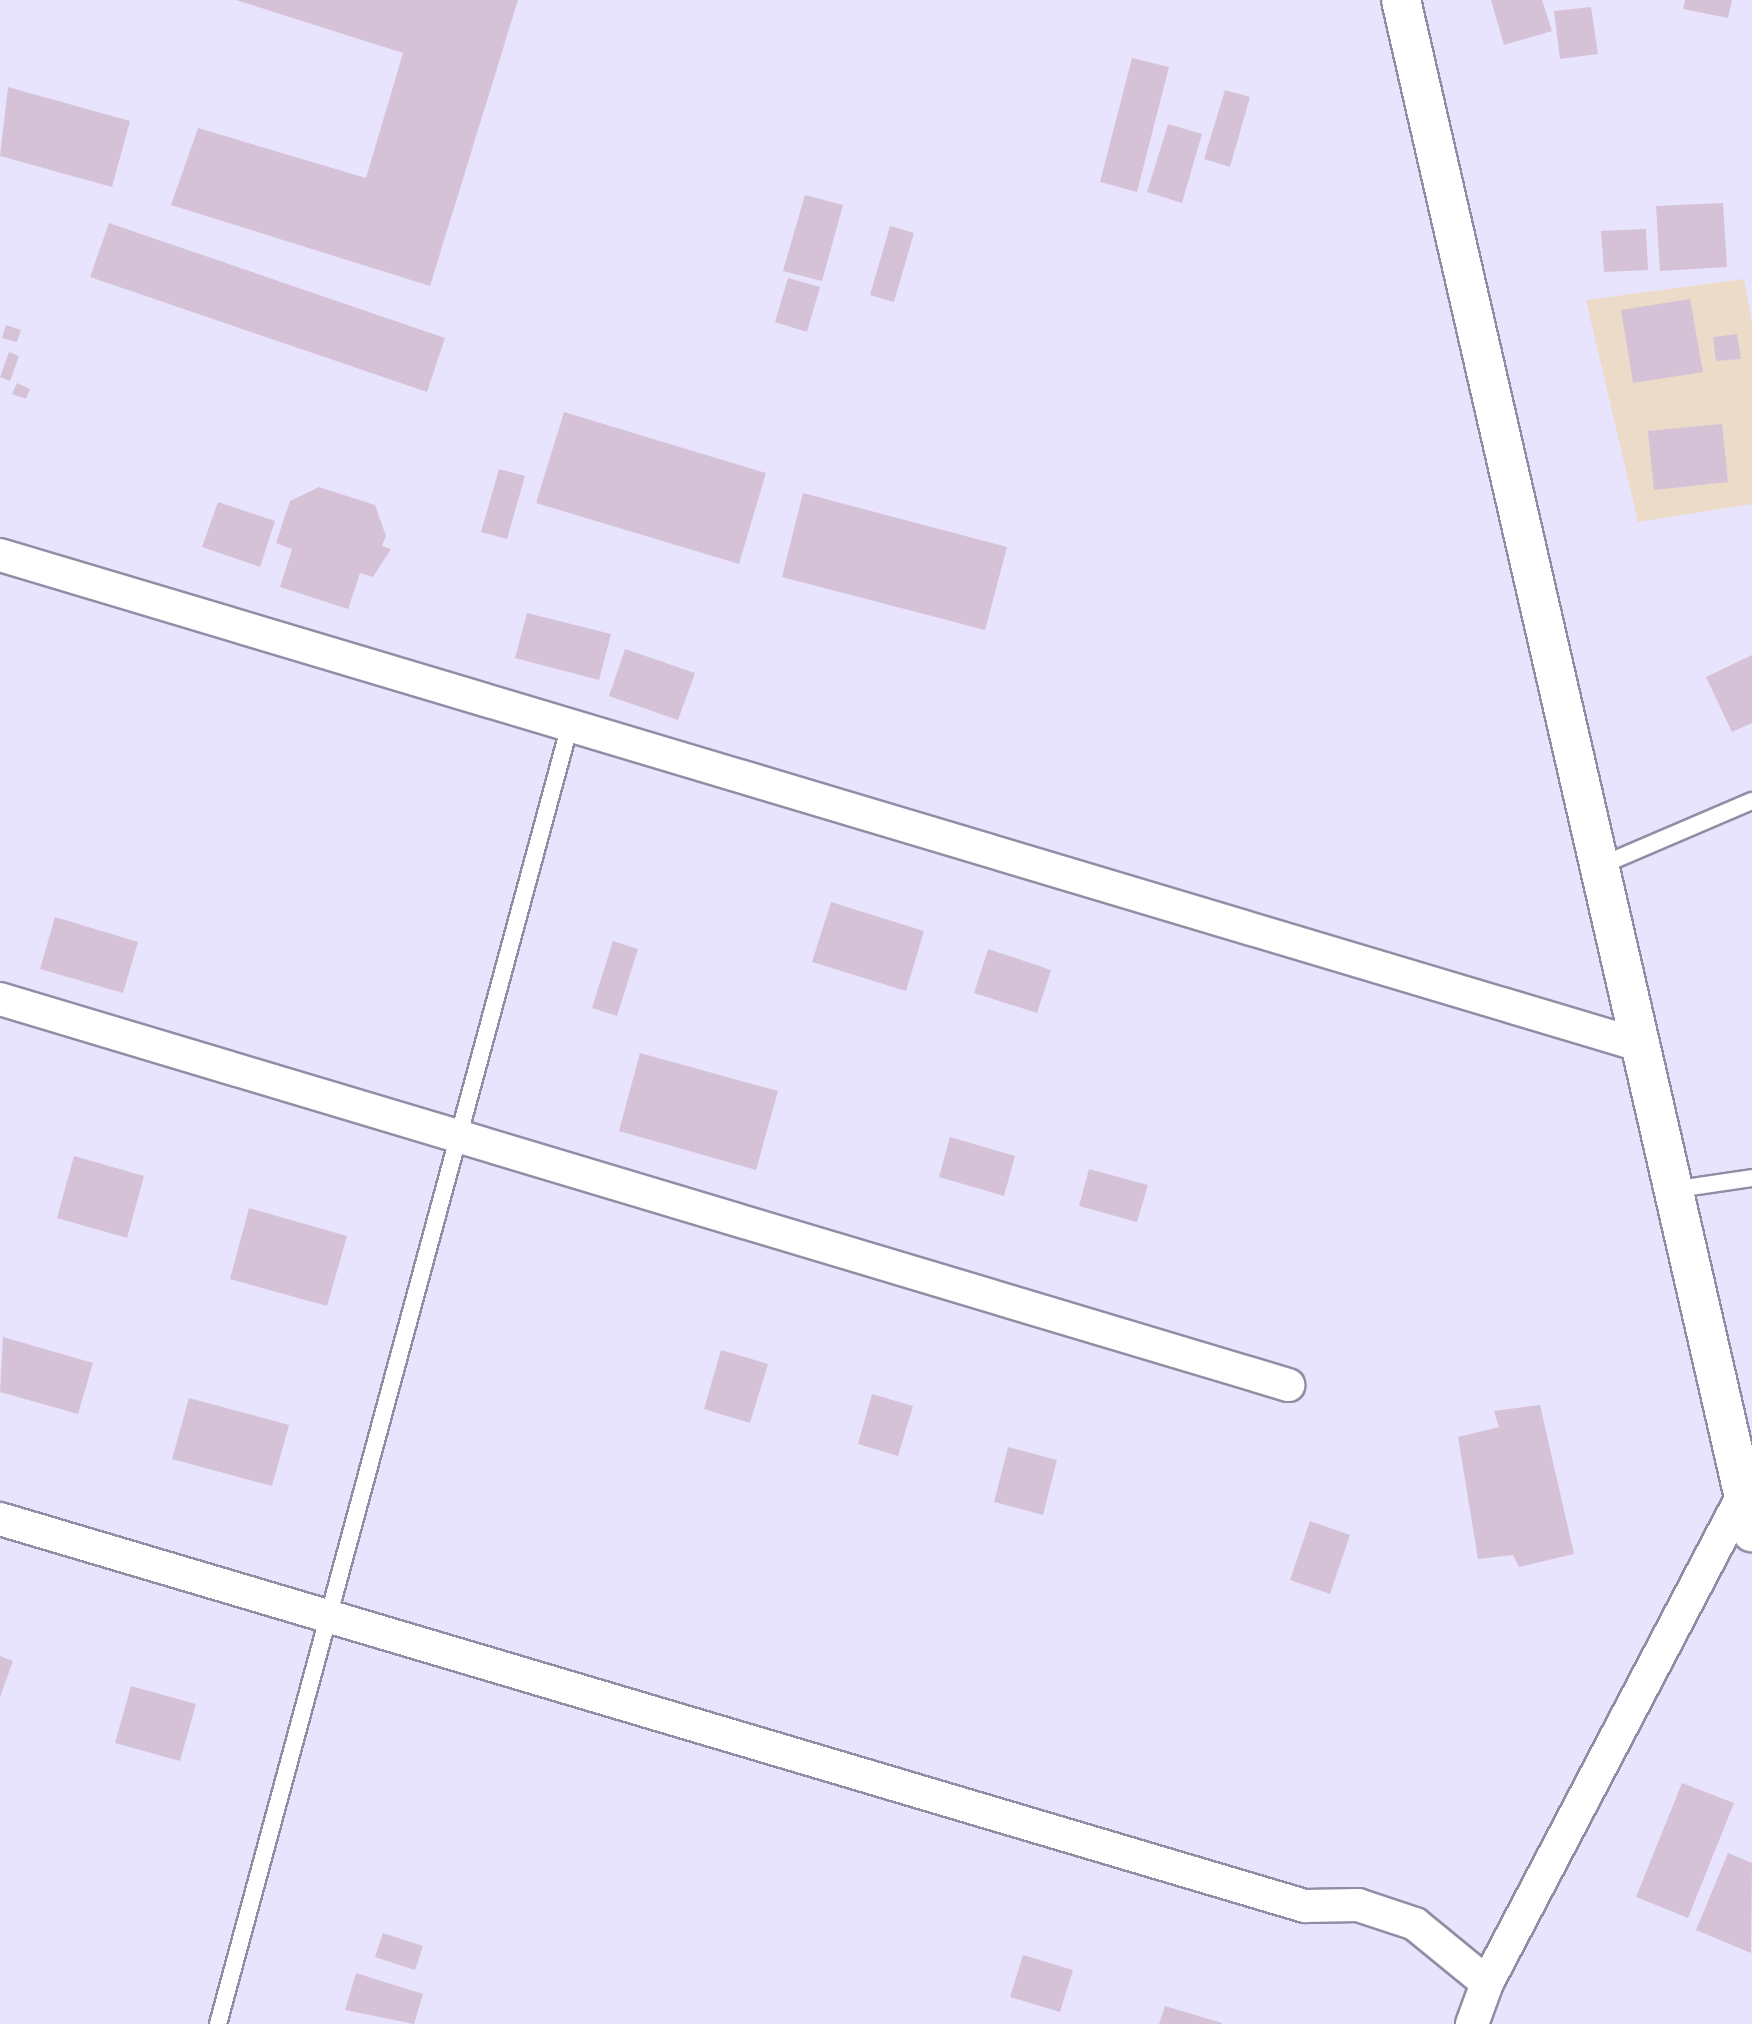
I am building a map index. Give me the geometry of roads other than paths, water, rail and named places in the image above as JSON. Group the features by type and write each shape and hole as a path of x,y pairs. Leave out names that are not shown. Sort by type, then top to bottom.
{"main road":[{"path":"1401,0 1600,866 1636,1044 1747,1515"}],"street":[{"path":"0,555 1636,1044"},
{"path":"0,999 459,1140 1288,1385"},
{"path":"1472,2024 1487,1983 1747,1515"},
{"path":"0,1519 332,1615 1305,1906 1359,1905 1415,1924 1487,1983"}],"lane":[{"path":"218,2024 332,1615 570,725"},
{"path":"1600,866 1752,802"},
{"path":"1670,1190 1752,1178"}]}
